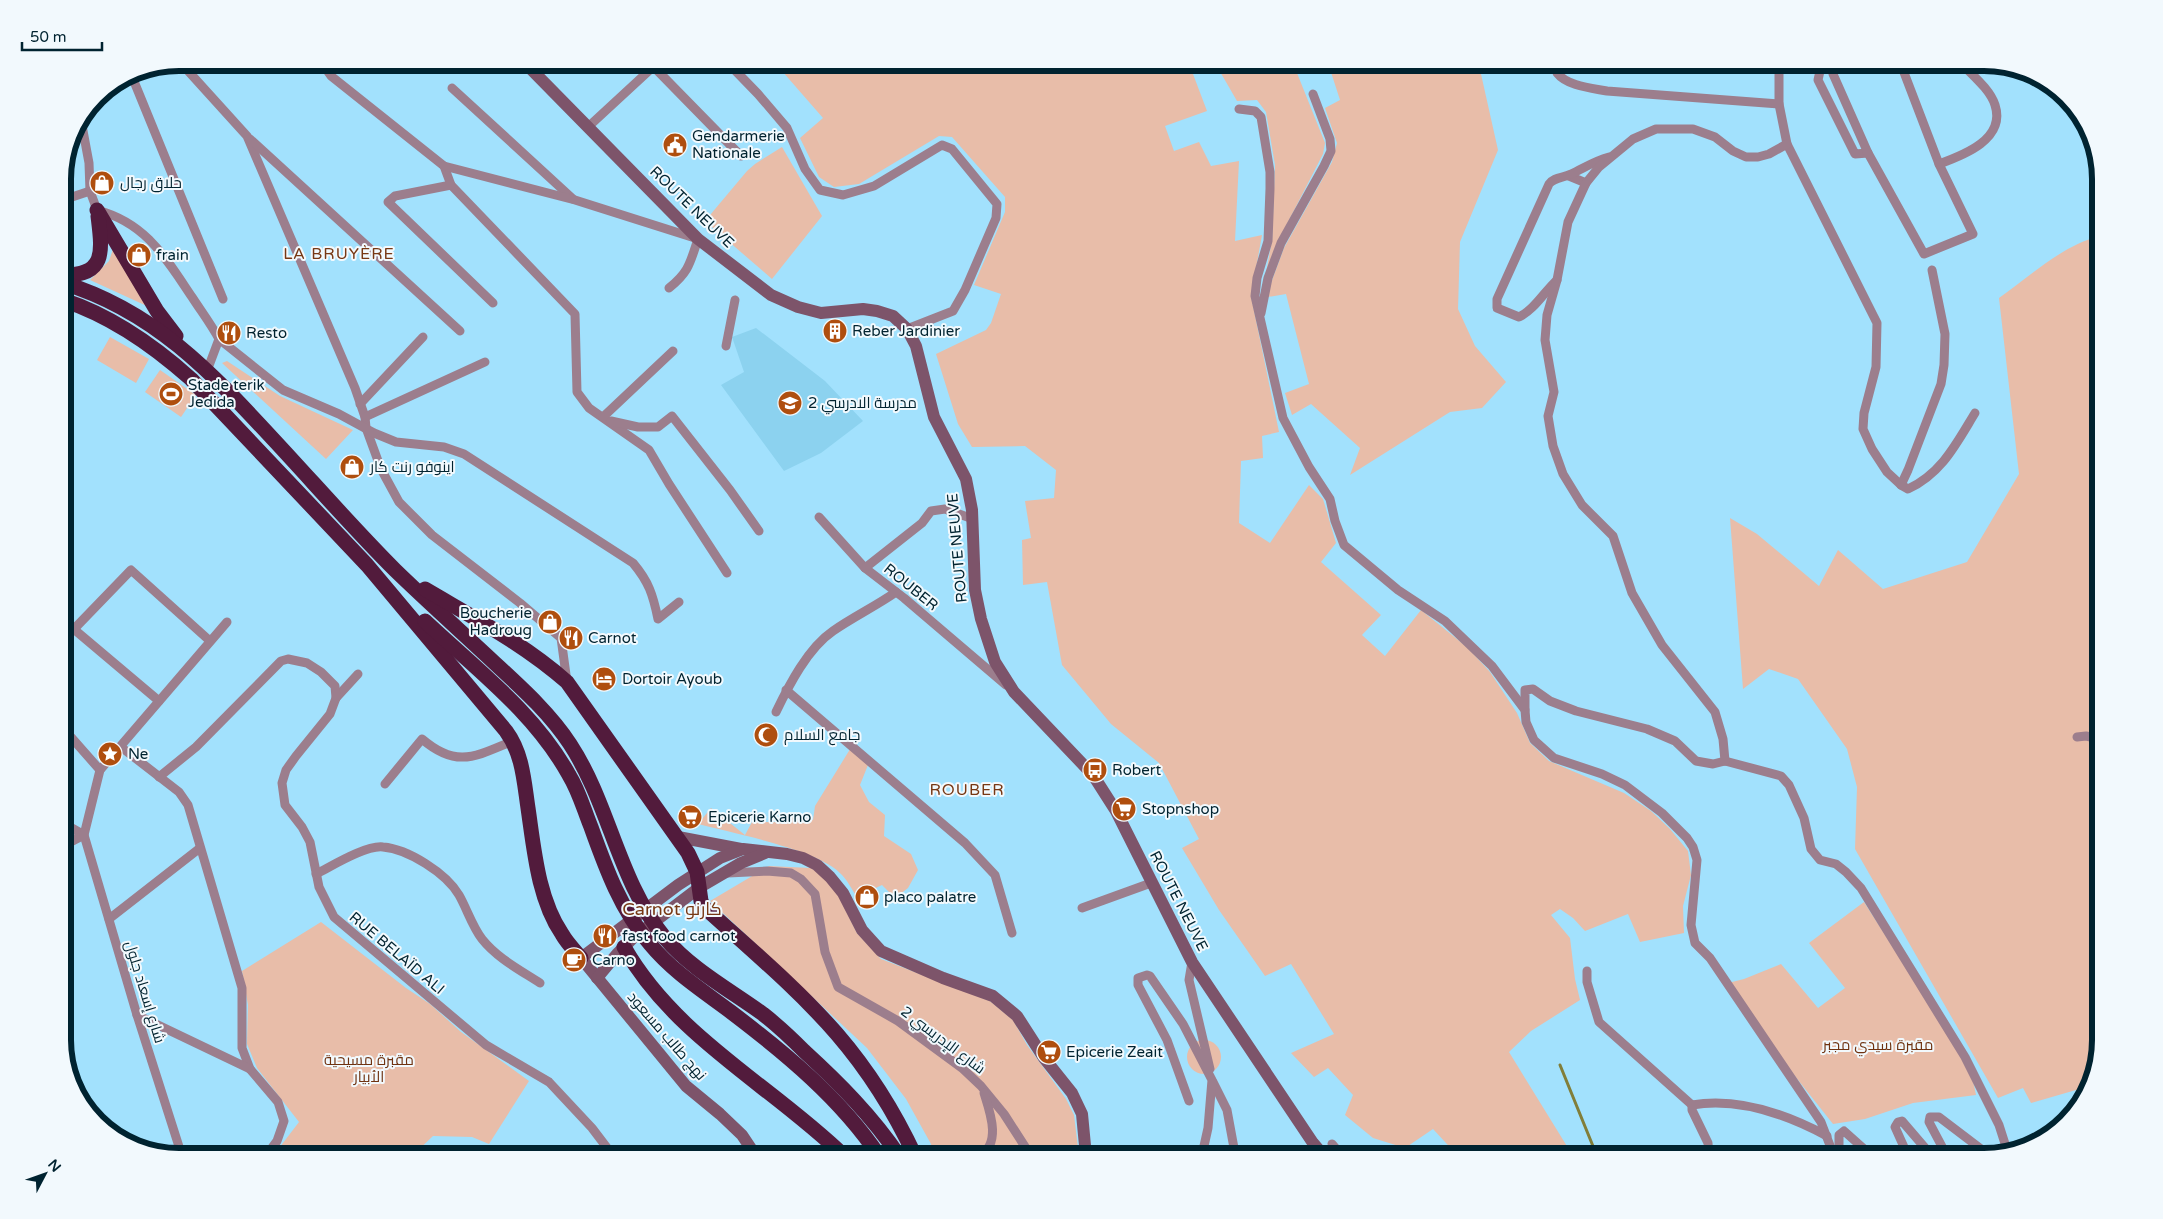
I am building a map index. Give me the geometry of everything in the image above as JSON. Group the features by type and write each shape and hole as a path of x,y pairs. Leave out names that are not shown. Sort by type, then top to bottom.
{"highway":[{"path":"71,275 81,275 98,262 100,249 97,210"},
{"path":"97,210 157,311 207,371"},
{"path":"71,286 107,299 139,317 175,341 253,418 366,540 521,687 558,728 584,768 635,892 667,939 688,960 766,1016 819,1064 858,1103 892,1148"},
{"path":"71,303 118,324 172,362 215,404 367,565 535,725 556,752 571,777 617,894 628,915 651,946 676,971 754,1030 808,1077 854,1123 873,1148"},
{"path":"366,540 422,587 495,629 541,660 567,682 644,794 678,837 688,853 698,880 701,901 704,907 810,1005 838,1035 872,1081 911,1148"},
{"path":"367,565 513,741 524,776 530,823 543,891 561,934 581,958"},
{"path":"628,942 638,971 703,1042 817,1131 835,1148"}],"main road":[{"name":"ROUTE NEUVE","path":"533,71 698,239 772,295 798,307 821,313 863,309 877,311 894,316 907,329 916,346 934,416 966,479 973,519 975,590 981,620 995,662 1014,692 1093,775 1116,811 1192,962 1317,1148"},
{"path":"678,837 803,858 817,865 843,893 862,930 881,951 943,978 993,996 1016,1016 1044,1058 1072,1094 1082,1114 1085,1148"},
{"path":"581,958 603,955 628,942 685,900 698,880 720,858 743,849"},
{"path":"581,958 676,887 716,876 768,852"},
{"path":"676,887 685,900"},
{"path":"620,930 628,942"},
{"path":"597,978 628,942"},
{"name":"نهج طالب مسعود","path":"581,958 686,1086 742,1135 751,1148"}],"street":[{"path":"188,71 247,136 460,331"},
{"path":"327,71 331,76 444,166 575,200 698,239 689,267 683,277 669,288"},
{"path":"588,127 644,71"},
{"path":"658,71 741,156"},
{"path":"736,71 787,128 805,169 820,190 843,195 874,186 942,145 952,148 997,204 996,218 965,290 953,311 907,329"},
{"path":"1556,71 1561,78 1583,87 1607,92 1779,104"},
{"path":"1779,71 1779,104 1787,144 1877,323 1876,367 1864,413 1863,428 1872,449 1882,464 1900,484 1908,489 1924,482 1944,462 1975,413"},
{"path":"1820,71 1818,80 1855,154 1868,153"},
{"path":"1834,71 1833,74 1868,153 1924,254 1973,234 1939,164 1903,71"},
{"path":"1939,164 1976,148 1988,136 1994,125 1995,104 1984,88 1968,71"},
{"path":"134,81 223,299"},
{"path":"452,88 575,200"},
{"path":"1260,316 1268,278 1281,244 1331,151 1330,139 1313,94"},
{"path":"1239,109 1255,111 1261,118 1270,172 1268,241 1257,278 1255,296 1283,418 1309,468 1330,499 1344,546 1398,590 1445,621 1492,666 1525,710"},
{"path":"1724,761 1723,739 1715,712 1662,645 1632,593 1613,536 1582,505 1562,474 1553,446 1548,416 1554,392 1545,340 1547,315 1557,280 1568,222 1586,183 1599,167 1633,139 1656,129 1693,129 1715,137 1746,157 1758,157 1769,154 1787,144"},
{"path":"83,130 89,163 90,191 97,210 115,214 151,241 174,268 219,339 284,390 396,442 444,447 464,454 633,563 645,578 653,594 658,619 679,602"},
{"path":"247,136 355,388 365,417 366,428 381,469 399,502 432,535 520,603 561,638 567,682"},
{"path":"1557,280 1545,291 1529,312 1520,317 1497,308 1497,300 1552,180 1569,176 1591,162 1612,156"},
{"path":"444,166 451,186 575,314 577,392 589,408 649,450 727,573"},
{"path":"1569,176 1586,183"},
{"path":"451,186 395,196 388,202 493,303"},
{"path":"71,197 90,191"},
{"path":"1900,484 1908,470 1941,384 1944,364 1945,334 1932,270"},
{"path":"726,346 734,300"},
{"path":"360,404 423,337"},
{"path":"207,371 219,339"},
{"path":"604,418 673,351"},
{"path":"365,417 485,362"},
{"path":"604,418 638,427 658,428 672,416 730,490 759,531"},
{"path":"866,568 922,522 931,511 945,509 973,519"},
{"name":"ROUBER","path":"819,517 866,568 1014,692"},
{"path":"75,628 131,570 210,641"},
{"path":"776,712 786,690 817,644 832,631 896,592"},
{"path":"71,842 84,835 100,770 227,622"},
{"path":"71,625 159,701"},
{"path":"159,777 196,747 281,661 288,659 314,667 335,686 336,698"},
{"name":"RUE BELAÏD ALI","path":"358,674 336,698 330,714 296,756 282,780 285,805 302,827 310,842 319,887 334,917 486,1046 549,1082 592,1128 607,1148"},
{"path":"1832,1148 1821,1122 1710,958 1695,943 1692,917 1698,860 1687,838 1662,813 1625,786 1602,774 1554,758 1534,740 1526,722 1525,690 1533,689 1550,701 1576,711 1647,729 1675,741 1696,762 1714,764 1724,761 1781,776 1789,785 1804,818 1811,849 1820,860 1836,864 1861,888 1965,1057 1999,1125 2006,1145"},
{"path":"786,690 965,843 995,875 1012,933"},
{"path":"71,737 100,770"},
{"path":"2077,737 2092,737"},
{"path":"385,784 422,740 442,754 460,758 478,756 513,741"},
{"path":"121,747 179,792 188,805 242,988 242,1048 250,1069 278,1102 284,1121 279,1136 271,1148"},
{"path":"71,828 84,835"},
{"name":"شارع إسعاد جلول","path":"84,835 137,1015 179,1148"},
{"path":"316,874 374,848 382,846 402,852 426,864 449,881 459,895 482,938 496,953 540,983"},
{"path":"109,919 200,848"},
{"name":"شارع الإدريسي 2","path":"716,876 734,872 767,871 791,873 801,879 815,894 825,952 838,987 898,1021 949,1058 981,1086 1026,1148"},
{"path":"1082,908 1151,883"},
{"path":"1192,962 1190,980 1212,1080 1208,1128 1203,1148"},
{"path":"1587,971 1586,982 1599,1022 1692,1105 1692,1110 1708,1143 1708,1148"},
{"path":"1189,1101 1167,1040 1138,984 1138,978 1150,976 1183,1024 1227,1110 1234,1148"},
{"path":"137,1015 250,1069"},
{"path":"981,1086 993,1124 990,1145 988,1148"},
{"path":"1692,1105 1734,1103 1785,1116 1828,1136"},
{"path":"1944,1148 1929,1122 1930,1117 1938,1117 1980,1148"},
{"path":"1904,1148 1895,1127 1898,1122 1902,1121 1925,1148"},
{"path":"1839,1148 1839,1135 1844,1131 1863,1148"},
{"path":"1312,1148 1313,1143"},
{"path":"1332,1144 1335,1148"}],"shaded area":[{"name":"مدرسة الادرسي 2","path":"756,328 825,381 863,421 821,453 784,471 721,385 744,372 732,337"}],"green space":[{"path":"782,71 1199,71 1193,74 1207,111 1165,126 1174,151 1199,142 1211,166 1239,161 1235,241 1262,235 1251,296 1279,432 1262,436 1263,458 1241,461 1239,523 1270,543 1309,485 1323,499 1336,543 1321,562 1381,615 1362,635 1385,656 1421,610 1468,648 1490,672 1517,713 1530,743 1549,761 1624,793 1651,811 1670,829 1688,851 1691,875 1683,906 1684,933 1640,942 1628,914 1585,931 1573,918 1560,909 1551,915 1570,938 1575,979 1580,1000 1531,1031 1509,1052 1568,1148 1451,1148 1433,1129 1405,1148 1373,1138 1345,1115 1353,1095 1328,1068 1314,1077 1291,1053 1334,1034 1291,964 1265,976 1219,910 1182,848 1199,839 1159,763 1111,724 1062,665 1047,582 1023,585 1022,540 1031,538 1025,501 1054,498 1056,470 1025,446 972,447 958,424 936,354 986,330 991,323 1001,294 974,285 1005,212 1005,197 952,137 939,136 859,184 834,187 819,177 800,138 823,118"},
{"path":"1220,71 1296,71 1325,143 1323,154 1288,222 1266,273 1272,240 1275,165 1266,112 1257,100 1237,101"},
{"path":"1331,71 1483,71 1481,74 1498,150 1460,242 1458,309 1475,346 1506,382 1482,408 1450,412 1350,475 1360,448 1311,404 1292,415 1285,393 1309,384 1286,294 1268,297 1284,248 1332,162 1337,143 1325,108 1340,100"},
{"path":"782,147 822,216 772,279 705,221 747,171"},
{"path":"2092,238 2092,1040 2088,1068 2078,1093 2076,1090 2031,1103 2023,1088 1998,1098 1855,849 1857,787 1847,749 1798,679 1769,669 1743,689 1730,518 1757,534 1819,586 1838,550 1883,589 1967,562 2019,474 1999,298 2060,254"},
{"path":"114,246 149,307 90,280 109,261"},
{"path":"110,337 149,359 136,383 97,360"},
{"path":"227,361 280,396 353,430 326,459 222,363"},
{"name":"Stade terik Jedida","path":"160,370 196,395 181,417 145,392"},
{"path":"852,746 870,760 860,785 869,802 885,815 884,836 911,854 918,870 908,888 895,898 882,885 857,897 842,875 831,866 815,858 796,850 698,824 711,808 745,835 752,822 782,822 794,815 813,820 815,806"},
{"path":"769,866 811,868 831,880 857,933 881,959 990,1001 1013,1020 1027,1045 1066,1099 1074,1115 1078,1148 931,1148 931,1144 906,1099 867,1048 710,901"},
{"name":"مقبرة سيدي مجبر","path":"1864,902 1952,1039 1972,1076 1976,1095 1913,1103 1865,1119 1833,1124 1771,1046 1728,983 1744,979 1781,964 1818,1008 1845,988 1809,943"},
{"name":"مقبرة مسيحية الأبيار","path":"321,922 406,988 430,1004 461,1032 529,1081 489,1144 472,1137 433,1136 420,1148 279,1148 299,1122 257,1068 247,1044 248,1005 242,971"},
{"path":"1204,1040 1216,1045 1221,1057 1216,1069 1204,1074 1192,1069 1187,1057 1192,1045"}],"waterway":[{"path":"1560,1065 1594,1148"}],"place":[{"name":"Gendarmerie Nationale","path":"675,145"},
{"name":"حلاق رجال","path":"102,183"},
{"name":"frain","path":"139,255"},
{"name":"Reber Jardinier","path":"835,331"},
{"name":"Resto","path":"229,333"},
{"name":"Stade terik Jedida","path":"171,394"},
{"name":"مدرسة الادرسي 2","path":"790,403"},
{"name":"اينوفو رنت كار","path":"352,467"},
{"name":"Boucherie Hadroug","path":"550,622"},
{"name":"Carnot","path":"571,638"},
{"name":"Dortoir Ayoub","path":"604,679"},
{"name":"جامع السلام","path":"766,735"},
{"name":"Ne","path":"110,754"},
{"name":"Robert","path":"1095,770"},
{"name":"Stopnshop","path":"1124,809"},
{"name":"Epicerie Karno","path":"690,817"},
{"name":"placo palatre","path":"867,897"},
{"name":"fast food carnot","path":"605,936"},
{"name":"Carno","path":"574,960"},
{"name":"Epicerie Zeait","path":"1049,1052"}],"district":[{"name":"LA BRUYÈRE","path":"339,254"},
{"name":"ROUBER","path":"967,790"},
{"name":"Carnot كارنو","path":"672,909"}]}
